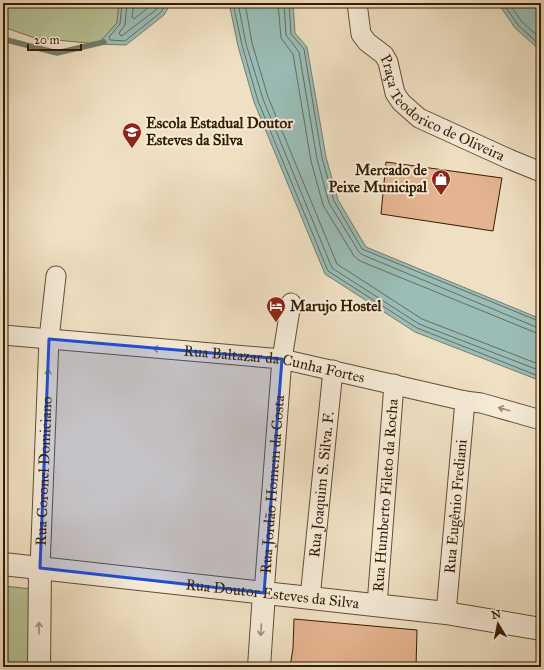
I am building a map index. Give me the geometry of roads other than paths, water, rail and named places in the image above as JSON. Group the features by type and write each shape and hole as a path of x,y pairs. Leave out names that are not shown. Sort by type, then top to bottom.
{"street":[{"name":"Praça Teodorico de Oliveira","path":"357,3 361,34 367,42 386,58 395,93 401,102 419,118 541,172"},
{"name":"Rua Coronel Domiciano","path":"38,667 40,568 49,339 56,276"},
{"name":"Rua Jordão Homem da Costa","path":"258,667 282,359 291,303"},
{"name":"Rua Baltazar da Cunha Fortes","path":"3,335 282,359 465,401 481,403 541,420"},
{"name":"Rua Joaquim S. Silva. F.","path":"310,598 333,370"},
{"name":"Rua Humberto Fileto da Rocha","path":"377,606 394,384"},
{"name":"Rua Eugênio Frediani","path":"446,613 465,401"},
{"name":"Rua Doutor Esteves da Silva","path":"3,564 446,613 541,629"}],"water":[{"path":"119,3 171,3 164,15 126,45 98,44 117,23"},
{"path":"229,3 293,3 295,33 307,47 326,157 338,200 366,247 541,319 541,381 415,332 325,274 254,102 238,46"},
{"path":"498,3 541,3 541,51 515,28"}],"waterway":[{"path":"3,39 57,53 104,42"}],"place":[{"name":"Escola Estadual Doutor Esteves da Silva","path":"132,149"},
{"name":"Mercado de Peixe Municipal","path":"441,196"},
{"name":"Marujo Hostel","path":"276,323"}]}
